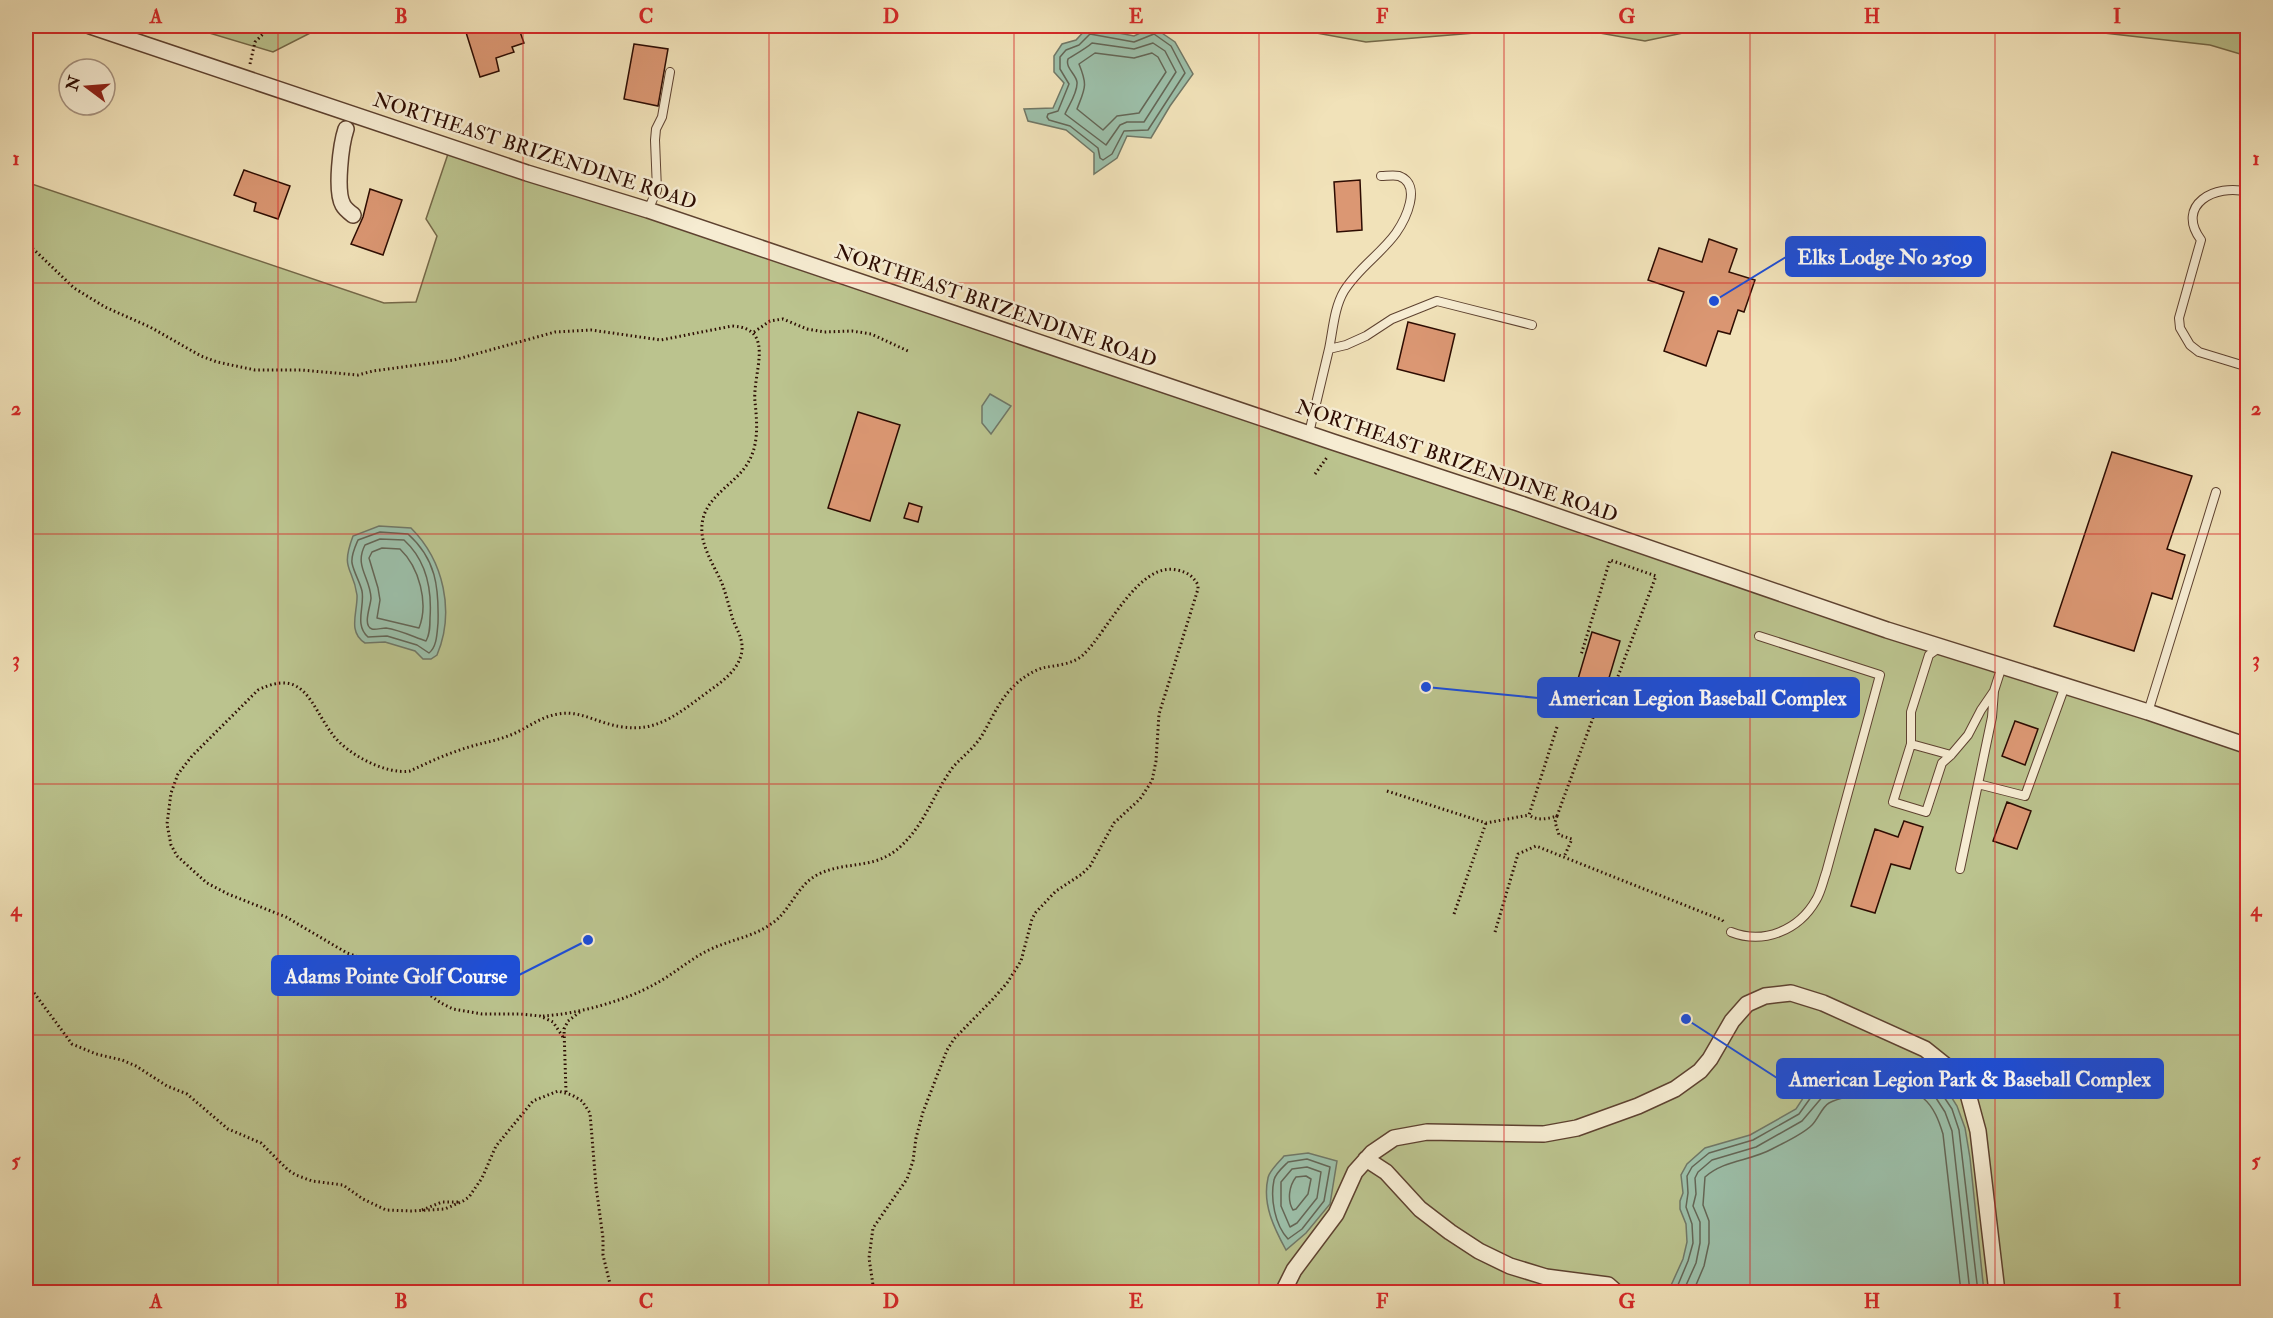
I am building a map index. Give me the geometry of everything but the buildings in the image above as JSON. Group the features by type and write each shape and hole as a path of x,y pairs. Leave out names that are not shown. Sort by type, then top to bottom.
{"street":[{"name":"NORTHEAST BRIZENDINE ROAD","path":"90,26 494,162 648,210 1518,503 1887,630 2148,712 2247,746"},
{"path":"346,129 341,145 340,198 344,207 353,214"},
{"path":"1283,1293 1294,1269 1336,1214 1355,1172 1372,1153 1394,1138 1427,1132 1544,1134 1577,1128 1638,1106 1675,1089 1700,1071 1710,1059 1732,1021 1747,1004 1765,996 1791,993 1823,1003 1925,1048 1950,1069 1968,1094 1978,1131 1997,1293"},
{"path":"1366,1159 1386,1172 1420,1209 1479,1251 1510,1266 1546,1277 1608,1286 1616,1293"},
{"path":"1546,1277 1562,1293"}],"lane":[{"path":"648,210 657,190 655,140 662,117 670,72"},
{"path":"1309,433 1338,304 1352,280 1396,233 1410,202 1410,188 1407,181 1398,176 1381,176"},
{"path":"2247,192 2234,189 2218,190 2206,196 2196,208 2193,223 2201,240 2179,318 2184,336 2199,352 2247,367"},
{"path":"1329,349 1346,345 1366,336 1392,319 1437,301 1532,325"},
{"path":"2148,712 2216,492"},
{"path":"1731,932 1746,938 1768,937 1789,928 1816,900 1826,873 1880,675 1759,636"},
{"path":"1941,647 1929,655 1911,712 1911,744 1893,802 1926,812 1942,763 1951,756 1968,735 1981,710 1994,692"},
{"path":"1960,869 1992,717 1994,692 2002,666"},
{"path":"1978,784 2025,796 2065,686"},
{"path":"1911,744 1951,756"}],"path":[{"path":"246,77 255,42 272,26"},
{"path":"26,242 74,288 105,307 150,327 201,356 255,370 301,370 358,375 454,360 555,332 575,329 661,340 740,326 753,332 758,338 760,351 754,395 756,431 753,451 749,461 707,509 702,525 708,552 721,582 742,646 733,671 720,684 674,718 652,727 625,728 577,714 557,714 545,717 499,740 466,748 410,771 400,772 381,768 341,744 328,728 307,693 296,685 278,683 258,690 192,756 178,774 171,793 167,824 171,845 186,866 207,883 286,917 347,953 393,969 433,998 453,1009 482,1014 539,1016 553,1016 583,1009 640,992 656,984 698,955 771,925 784,913 808,881 816,875 871,864 891,855 919,826 946,777 981,737 1011,688 1033,672 1061,666 1084,654 1124,600 1143,582 1158,572 1173,569 1189,574 1198,585 1159,714 1156,761 1152,781 1140,800 1114,823 1090,866 1056,891 1036,912 1021,961 992,1000 954,1039 947,1050 923,1112 913,1161 906,1179 873,1228 868,1258 874,1293"},
{"path":"753,332 770,321 783,319 807,329 824,332 852,331 871,334 908,351"},
{"path":"1315,474 1328,457 1333,442"},
{"path":"1579,682 1609,700 1656,576 1610,560 1581,655"},
{"path":"1564,857 1572,839 1559,835 1555,822 1601,696"},
{"path":"1529,815 1557,727"},
{"path":"1387,791 1486,823 1529,815 1539,819 1557,816"},
{"path":"1454,914 1486,823"},
{"path":"1495,932 1518,854 1536,846 1722,920 1731,932"},
{"path":"26,982 72,1044 136,1066 167,1086 187,1094 228,1129 261,1143 296,1175 312,1181 343,1185 363,1199 386,1210 445,1209 470,1197 496,1146 526,1108 542,1096 558,1091 566,1092 582,1101 590,1113 603,1255 612,1293"},
{"path":"566,1092 564,1029 568,1021 583,1009"},
{"path":"539,1016 553,1022 563,1038"},
{"path":"421,1211 442,1202 460,1202"}],"shaded area":[{"path":"186,26 324,26 273,52"},
{"path":"1278,26 1560,26 1366,42"},
{"path":"1560,26 1716,26 1645,41"},
{"path":"2042,26 2247,26 2247,56 2210,45"},
{"path":"450,148 2247,746 2247,1292 26,1292 26,182 384,303 416,302 437,236 426,219"}],"water":[{"path":"1088,27 1134,36 1153,27 1175,42 1193,74 1151,138 1127,136 1117,158 1094,174 1094,153 1066,130 1028,121 1024,109 1053,108 1064,83 1054,72 1054,56 1062,44 1076,40"},
{"path":"990,394 1011,406 991,434 982,423 982,406"},
{"path":"379,526 411,528 432,556 438,571 443,588 445,622 437,655 431,659 423,659 415,651 385,642 365,643 356,633 357,595 347,562 349,547 353,536"},
{"path":"1883,1069 1921,1071 1936,1078 1957,1106 1965,1128 1970,1158 1984,1292 1668,1292 1683,1259 1687,1242 1686,1224 1680,1209 1680,1201 1683,1193 1681,1175 1687,1164 1705,1148 1750,1135 1796,1109 1809,1089 1818,1083"},
{"path":"1308,1153 1337,1161 1330,1204 1306,1233 1286,1250 1273,1224 1268,1206 1268,1178 1284,1156"}],"place":[{"name":"Elks Lodge No 2509","path":"1714,301"},
{"name":"American Legion Baseball Complex","path":"1426,687"},
{"name":"Adams Pointe Golf Course","path":"588,940"},
{"name":"American Legion Park & Baseball Complex","path":"1686,1019"}]}
